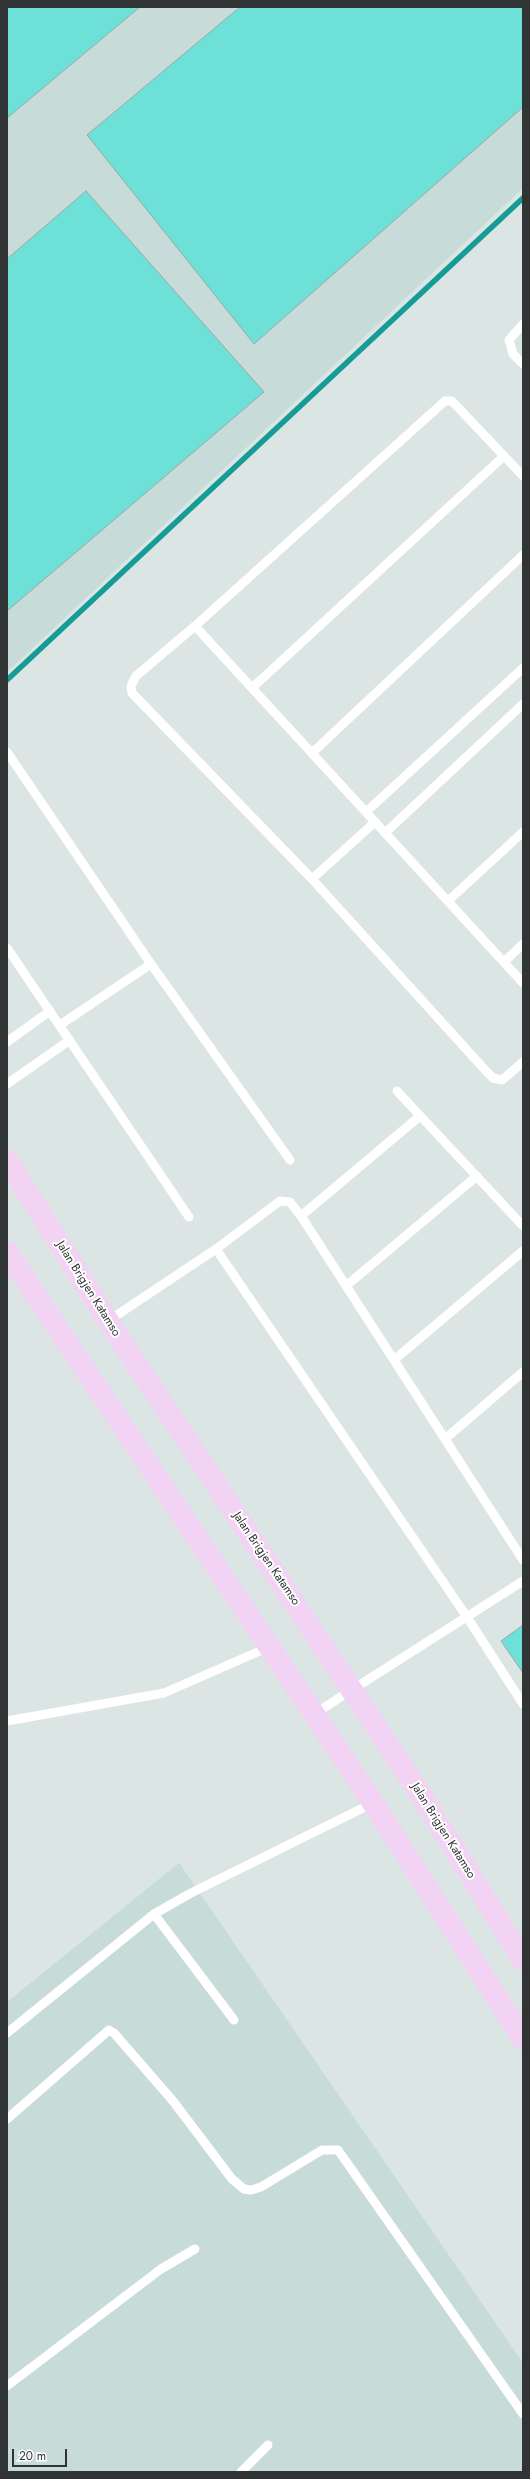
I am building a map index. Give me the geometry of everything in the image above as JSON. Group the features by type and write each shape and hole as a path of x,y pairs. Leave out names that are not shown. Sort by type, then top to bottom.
{"highway":[{"name":"Jalan Brigjen Katamso","path":"7,1160 108,1321 353,1689 523,1960"},
{"path":"7,1252 373,1803 523,2039"}],"lane":[{"path":"523,324 509,340 513,354 523,364"},
{"path":"523,476 452,401 445,400 195,626 136,676 131,686 132,693 312,879 493,1078 502,1080 523,1062"},
{"path":"252,688 504,456"},
{"path":"312,753 523,555"},
{"path":"195,626 523,983"},
{"path":"366,812 523,668"},
{"path":"385,833 523,704"},
{"path":"7,752 151,964 290,1160"},
{"path":"312,879 375,822"},
{"path":"448,901 523,832"},
{"path":"504,962 523,944"},
{"path":"7,948 189,1217"},
{"path":"60,1025 151,964"},
{"path":"7,1042 50,1010"},
{"path":"7,1084 70,1040"},
{"path":"396,1091 523,1226"},
{"path":"301,1216 420,1116"},
{"path":"346,1286 476,1176"},
{"path":"108,1321 216,1249 280,1201 290,1202 301,1216 523,1560"},
{"path":"216,1249 467,1617 523,1704"},
{"path":"394,1360 523,1251"},
{"path":"445,1438 523,1372"},
{"path":"314,1714 523,1581"},
{"path":"7,1721 164,1693 269,1647"},
{"path":"7,2033 154,1914 192,1893 373,1803"},
{"path":"154,1914 234,2020"},
{"path":"7,2119 109,2030 114,2032 163,2090 232,2179 244,2189 250,2190 261,2187 322,2150 338,2150 523,2414"},
{"path":"7,2386 161,2269 195,2249"},
{"path":"241,2472 268,2445"}],"shaded area":[{"path":"7,7 523,7 523,188 7,672"},
{"path":"179,1863 523,2363 523,2472 7,2472 7,2002"}],"building":[{"path":"7,7 140,7 7,118"},
{"path":"240,7 523,7 523,107 254,344 87,135"},
{"path":"86,191 264,392 7,611 7,259"},
{"path":"523,1625 523,1673 501,1641"}],"waterway":[{"path":"7,680 523,198"}]}
